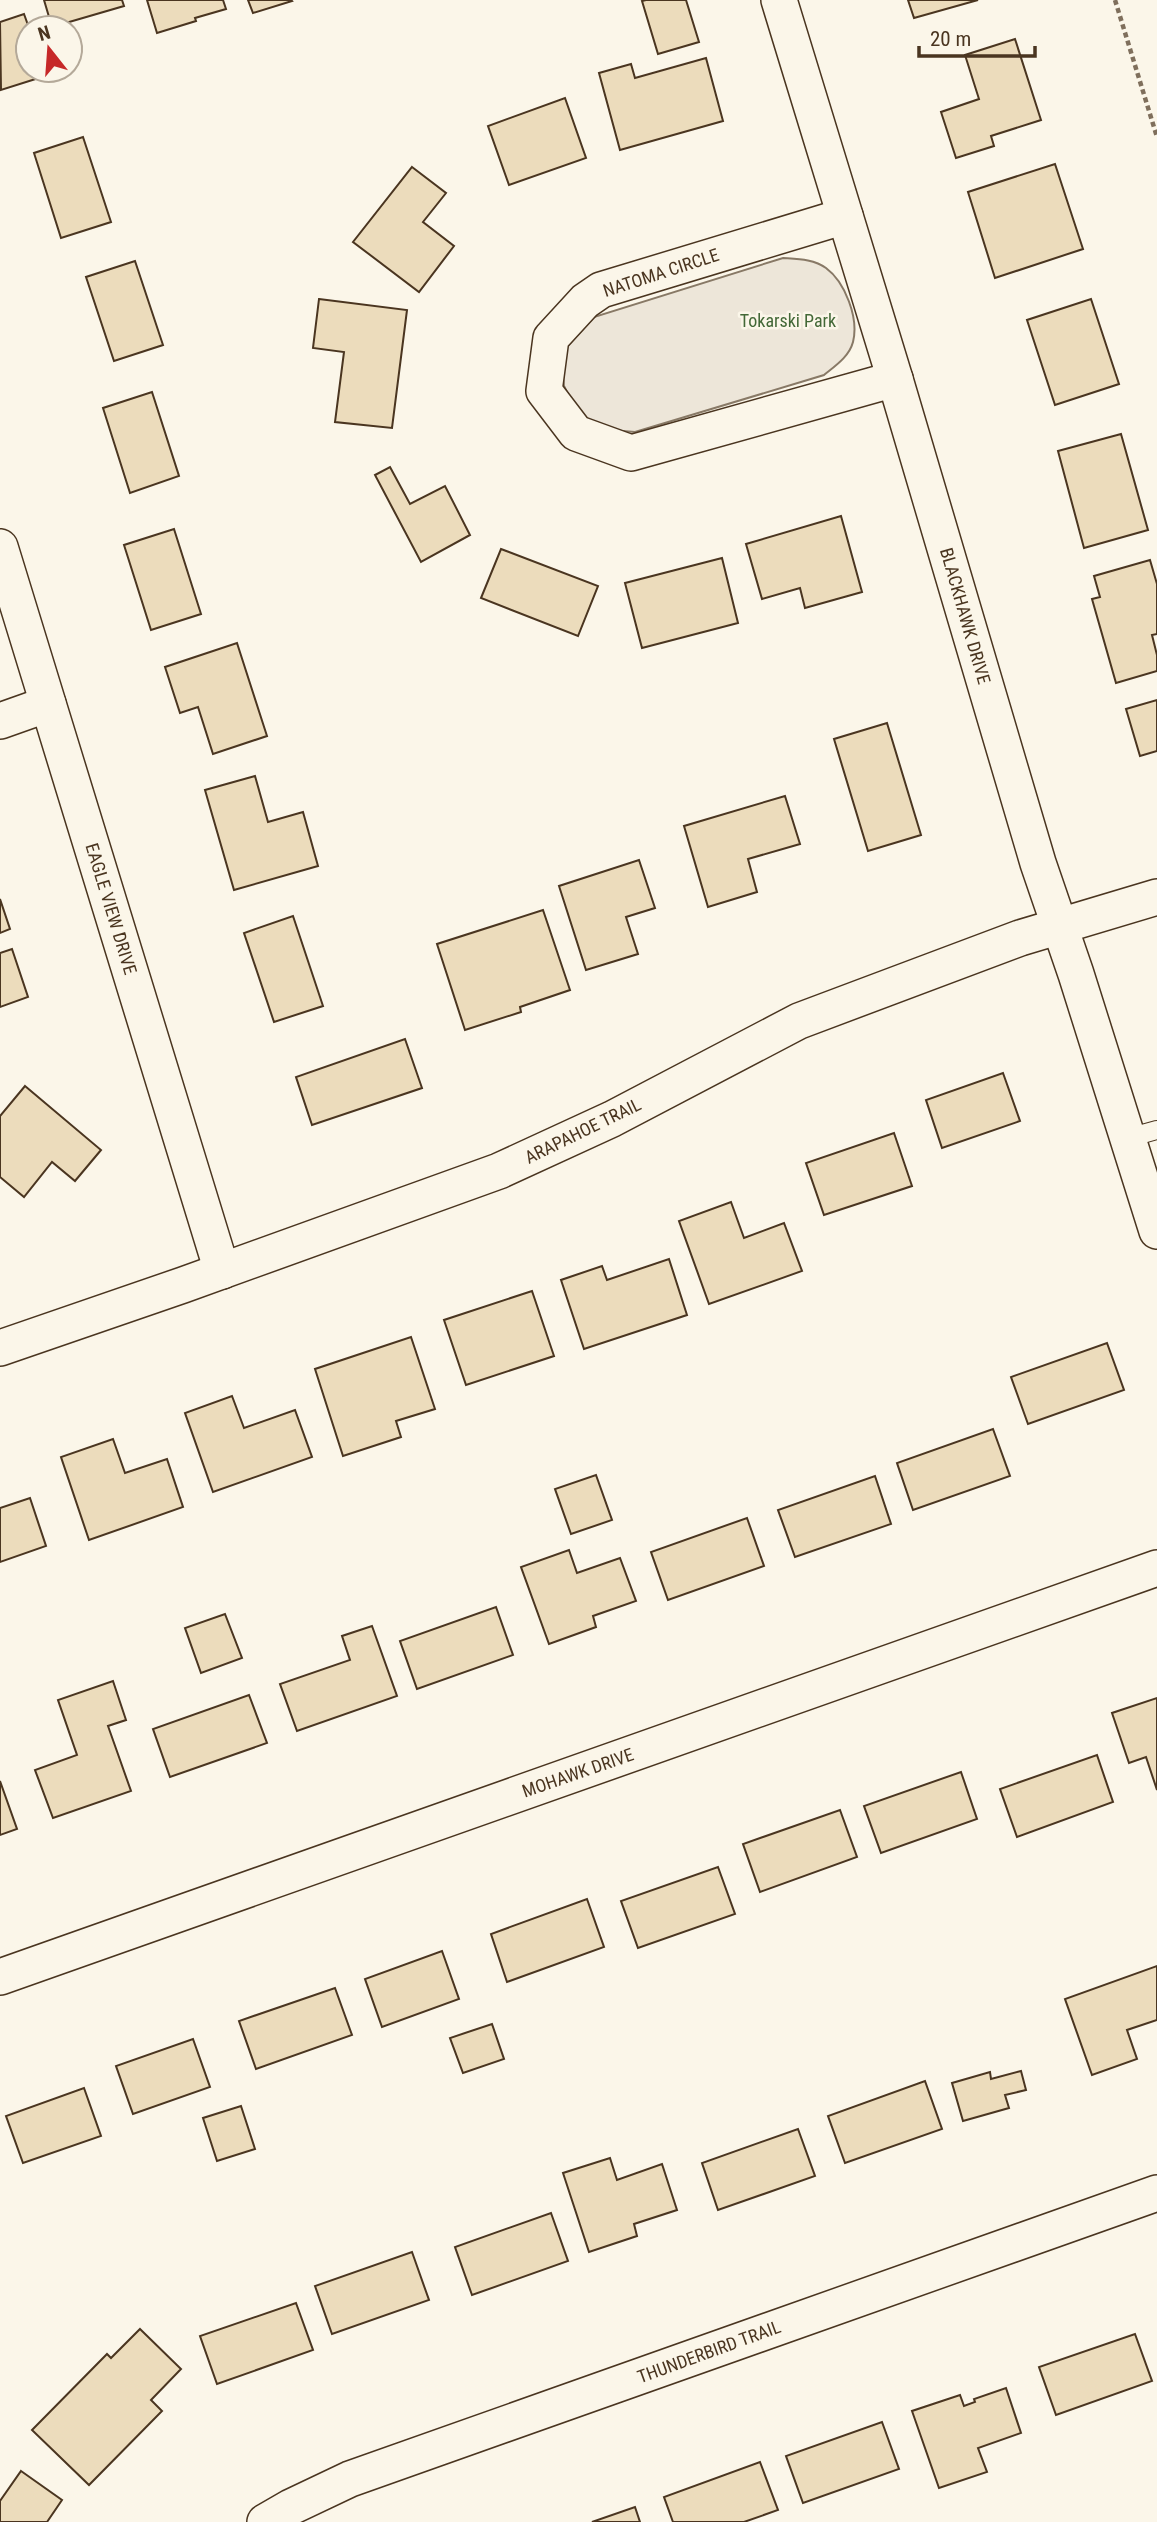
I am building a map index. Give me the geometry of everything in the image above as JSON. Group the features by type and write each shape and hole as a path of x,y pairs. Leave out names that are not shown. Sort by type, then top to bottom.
{"street":[{"name":"BLACKHAWK DRIVE","path":"779,0 895,379 1038,863 1060,926 1143,1134 1157,1231"},
{"name":"NATOMA CIRCLE","path":"845,216 601,290 585,301 551,338 544,391 576,433 631,453 895,379"},
{"name":"EAGLE VIEW DRIVE","path":"0,547 222,1271"},
{"path":"0,721 48,704"},
{"name":"ARAPAHOE TRAIL","path":"0,1348 499,1171 612,1119 799,1021 1020,938 1157,897"},
{"name":"MOHAWK DRIVE","path":"0,1977 1157,1568"},
{"name":"THUNDERBIRD TRAIL","path":"265,2522 350,2479 1157,2193"}],"path":[{"path":"1115,0 1157,137"}],"green space":[{"name":"Tokarski Park","path":"783,258 811,261 826,268 839,282 849,301 854,322 853,342 845,357 824,375 635,432 610,430 594,424 575,408 564,386 564,350 594,317"}],"building":[{"path":"44,0 122,0 124,6 84,18 84,14 48,14"},
{"path":"147,0 223,0 226,9 157,33"},
{"path":"248,0 291,0 292,1 253,13"},
{"path":"686,0 699,42 658,54 642,1"},
{"path":"908,0 978,0 914,18"},
{"path":"14,17 14,84 20,84 1,90 0,22"},
{"path":"1015,39 1041,120 991,136 994,146 956,158 941,112 979,99 965,55"},
{"path":"706,58 723,121 620,150 599,73 631,64 635,78"},
{"path":"565,98 586,158 509,185 488,126"},
{"path":"83,137 111,222 61,238 34,153"},
{"path":"1055,164 1083,249 995,278 968,192"},
{"path":"412,167 446,193 423,222 454,246 419,292 353,242"},
{"path":"135,261 163,345 114,361 86,277"},
{"path":"319,299 407,310 392,428 335,422 344,352 313,348"},
{"path":"1091,299 1119,384 1055,405 1027,320"},
{"path":"152,392 179,476 130,493 103,408"},
{"path":"1121,434 1148,530 1084,548 1058,451"},
{"path":"390,467 410,504 445,486 470,535 421,562 375,475"},
{"path":"841,516 862,592 805,608 800,588 762,599 746,544"},
{"path":"174,529 201,614 151,630 124,545"},
{"path":"501,549 598,586 578,636 481,598"},
{"path":"722,558 738,623 642,648 625,583"},
{"path":"1150,560 1157,584 1157,634 1152,635 1157,655 1157,671 1116,683 1092,599 1100,597 1094,576"},
{"path":"237,643 267,736 213,754 198,707 180,713 165,667"},
{"path":"1157,700 1157,751 1140,756 1126,709"},
{"path":"887,723 921,835 868,851 834,739"},
{"path":"255,776 268,822 303,812 318,866 234,890 205,790"},
{"path":"785,796 800,844 748,859 757,892 708,907 684,826"},
{"path":"639,860 655,908 626,917 638,954 586,970 559,886"},
{"path":"0,899 10,929 0,933"},
{"path":"543,910 570,990 520,1007 521,1012 465,1030 437,944"},
{"path":"293,916 323,1006 274,1022 244,933"},
{"path":"12,949 28,997 0,1007 0,953"},
{"path":"405,1039 422,1088 312,1125 296,1077"},
{"path":"1003,1073 1020,1121 942,1148 926,1100"},
{"path":"25,1086 101,1150 75,1181 52,1162 24,1197 0,1177 0,1116"},
{"path":"894,1133 912,1186 824,1215 806,1163"},
{"path":"731,1202 744,1238 784,1223 802,1271 709,1304 679,1221"},
{"path":"669,1259 687,1315 584,1349 561,1280 602,1266 607,1280"},
{"path":"532,1291 554,1356 466,1385 444,1320"},
{"path":"411,1337 435,1409 396,1421 401,1437 343,1456 315,1369"},
{"path":"1107,1343 1124,1390 1028,1424 1011,1377"},
{"path":"232,1396 244,1428 295,1410 312,1457 213,1492 185,1413"},
{"path":"993,1429 1010,1476 913,1510 897,1463"},
{"path":"113,1439 125,1473 167,1459 183,1507 89,1540 61,1457"},
{"path":"596,1475 612,1520 571,1534 555,1489"},
{"path":"875,1476 891,1524 795,1557 778,1510"},
{"path":"30,1498 46,1546 0,1562 0,1508"},
{"path":"747,1518 764,1566 668,1600 651,1552"},
{"path":"569,1550 577,1573 620,1558 636,1601 593,1616 596,1627 549,1644 521,1567"},
{"path":"496,1607 513,1655 417,1689 400,1641"},
{"path":"225,1614 242,1658 201,1673 185,1628"},
{"path":"372,1626 397,1696 297,1731 280,1684 350,1660 342,1636"},
{"path":"113,1681 126,1720 108,1726 131,1791 53,1818 35,1770 77,1755 58,1700"},
{"path":"249,1695 267,1743 170,1777 153,1729"},
{"path":"1157,1698 1157,1790 1146,1757 1129,1763 1112,1713"},
{"path":"1097,1755 1113,1802 1017,1837 1000,1789"},
{"path":"961,1772 977,1819 881,1853 864,1806"},
{"path":"0,1781 17,1829 0,1835"},
{"path":"840,1810 857,1857 760,1892 743,1844"},
{"path":"718,1867 735,1914 638,1948 621,1901"},
{"path":"587,1899 604,1947 507,1982 491,1934"},
{"path":"442,1951 459,1999 382,2027 365,1979"},
{"path":"1157,1966 1157,2020 1127,2030 1137,2059 1092,2075 1065,1999"},
{"path":"335,1988 352,2035 256,2069 239,2021"},
{"path":"492,2024 504,2059 463,2073 450,2038"},
{"path":"193,2039 210,2087 133,2114 116,2066"},
{"path":"1021,2071 1026,2090 1005,2095 1009,2108 963,2121 952,2083 990,2072 991,2079"},
{"path":"925,2081 942,2129 845,2163 828,2116"},
{"path":"84,2088 101,2136 23,2163 6,2116"},
{"path":"241,2106 255,2149 217,2161 203,2118"},
{"path":"798,2129 815,2176 718,2210 702,2163"},
{"path":"610,2158 617,2180 662,2164 677,2210 634,2224 637,2236 589,2252 563,2173"},
{"path":"551,2213 568,2261 472,2295 455,2247"},
{"path":"412,2252 429,2300 332,2334 315,2286"},
{"path":"296,2303 313,2350 217,2384 200,2336"},
{"path":"140,2329 181,2369 151,2400 162,2411 89,2485 32,2430 107,2354 111,2358"},
{"path":"1135,2334 1152,2381 1056,2415 1039,2367"},
{"path":"1006,2388 1021,2433 978,2448 987,2472 939,2488 912,2411 960,2395 964,2406 975,2402 974,2399"},
{"path":"882,2422 899,2469 803,2503 786,2456"},
{"path":"760,2462 778,2510 744,2522 673,2522 664,2497"},
{"path":"21,2471 62,2500 47,2522 0,2522 0,2501"},
{"path":"635,2507 640,2522 592,2522"}]}
